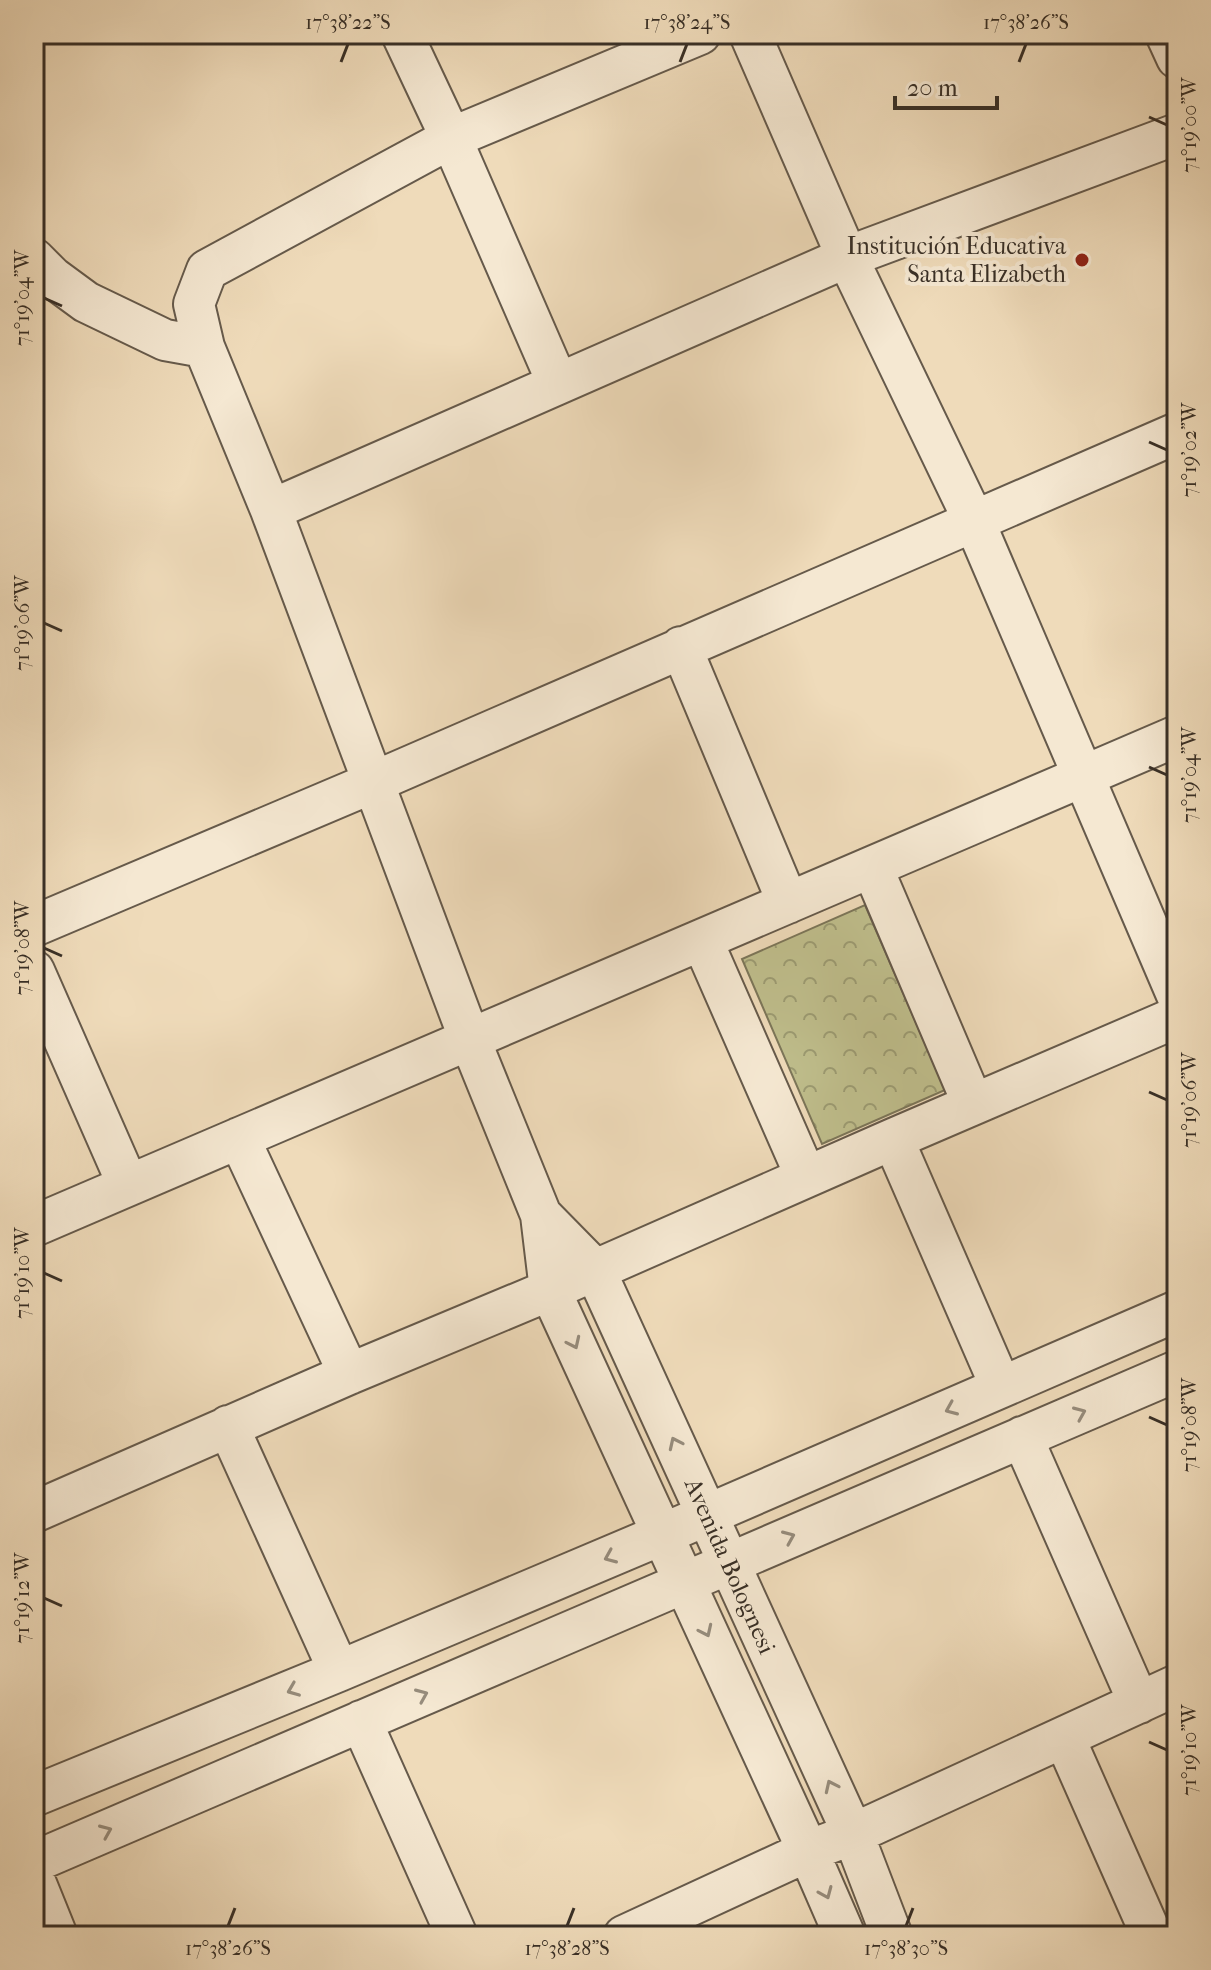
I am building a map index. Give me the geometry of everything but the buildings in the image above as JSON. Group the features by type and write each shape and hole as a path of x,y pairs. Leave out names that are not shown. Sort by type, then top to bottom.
{"street":[{"path":"402,34 451,138 558,384"},
{"path":"541,1215 470,1040 271,510 204,347 194,304 207,270 451,138 700,34"},
{"path":"750,34 847,257 974,521 1177,995"},
{"path":"1166,34 1177,58"},
{"path":"271,510 847,257 1177,134"},
{"path":"34,259 52,277 86,302 165,340 204,347"},
{"path":"34,926 374,782 1177,433"},
{"path":"681,647 788,903"},
{"path":"34,1226 1177,736"},
{"path":"872,867 973,1104"},
{"path":"702,940 806,1177"},
{"path":"34,971 128,1185"},
{"path":"34,1512 1177,1017"},
{"path":"239,1138 349,1374"},
{"path":"893,1139 1001,1387"},
{"name":"Avenida Bolognesi","path":"541,1215 595,1270 853,1834 892,1936"},
{"name":"Avenida Bolognesi","path":"541,1215 550,1290 845,1936"},
{"path":"34,1796 663,1534 1177,1311"},
{"path":"34,1862 1177,1371"},
{"path":"228,1426 339,1671"},
{"path":"1022,1437 1139,1703"},
{"path":"624,1936 1177,1685"},
{"path":"361,1721 457,1936"},
{"path":"1064,1737 1152,1936"},
{"path":"34,1879 57,1936"}],"green space":[{"path":"865,905 945,1090 822,1144 742,959"}],"place":[{"name":"Institución Educativa Santa Elizabeth","path":"1082,260"}]}
